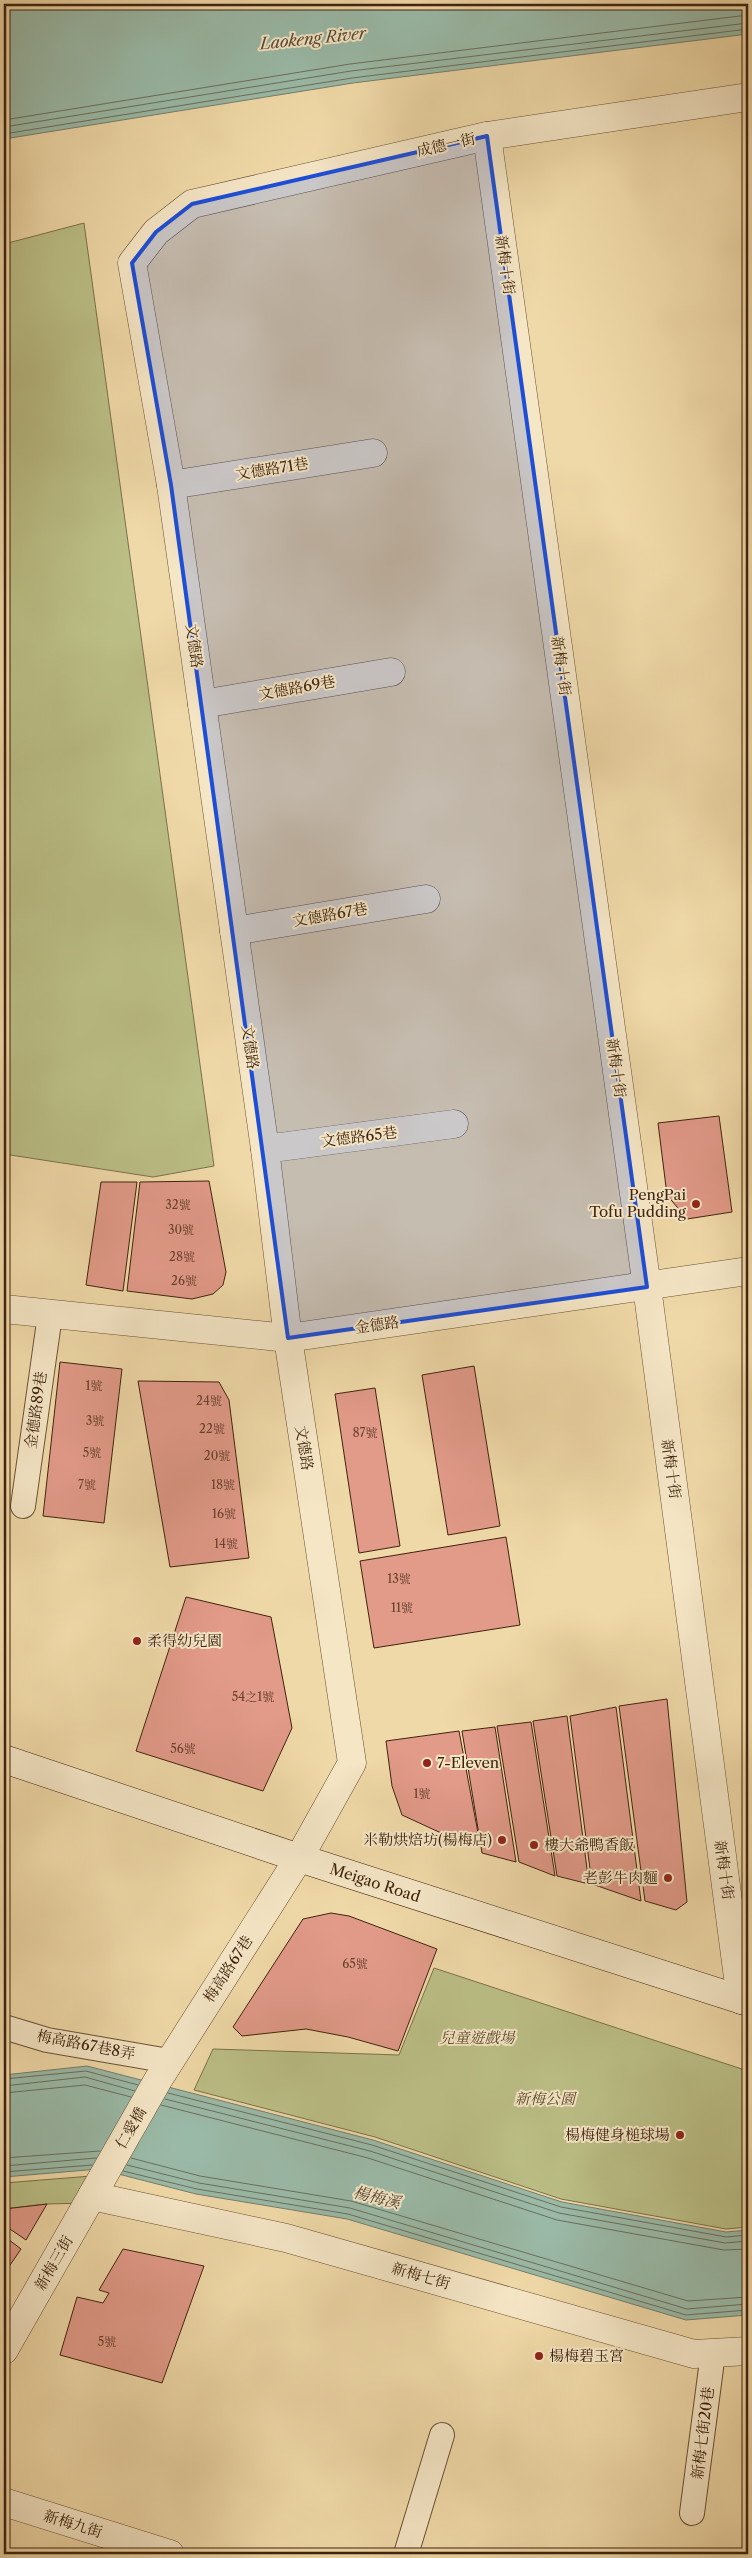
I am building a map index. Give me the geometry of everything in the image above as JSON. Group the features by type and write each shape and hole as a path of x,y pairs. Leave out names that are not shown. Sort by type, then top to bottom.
{"street":[{"name":"成德一街","path":"156,232 192,204 487,136 748,97"},
{"name":"新梅十街","path":"487,136 745,2001"},
{"name":"文德路","path":"156,232 132,263 171,485 265,1149 288,1338 352,1763 300,1858"},
{"name":"文德路71巷","path":"171,485 372,453"},
{"name":"文德路69巷","path":"202,704 391,672"},
{"name":"文德路67巷","path":"234,932 426,899"},
{"name":"文德路65巷","path":"265,1149 454,1124"},
{"name":"金德路","path":"4,1309 288,1338 748,1271"},
{"name":"Meigao Road","path":"4,1759 300,1858 745,2001"},
{"name":"梅高路67巷","path":"164,2071 300,1858"},
{"name":"仁愛橋","path":"98,2185 164,2071"},
{"name":"新梅三街","path":"4,2350 98,2185"},
{"name":"新梅七街","path":"98,2185 694,2354 748,2351"},
{"name":"新梅九街","path":"4,2502 170,2554"}],"lane":[{"name":"金德路89巷","path":"23,1506 50,1315"},
{"name":"梅高路67巷8弄","path":"4,2027 164,2071"},
{"name":"新梅七街20巷","path":"692,2514 713,2353"},
{"path":"406,2554 442,2435"}],"highlighted area":[{"path":"487,136 647,1287 288,1338 171,485 132,263 156,232 192,204"}],"green space":[{"path":"84,223 214,1166 153,1177 4,1154 4,244"},
{"name":"新梅公園","path":"434,1968 748,2071 748,2227 726,2229 561,2199 375,2137 194,2090 213,2049 399,2055"},
{"path":"104,2175 88,2203 47,2204 4,2209 4,2183"}],"water":[{"name":"Laokeng River","path":"4,4 748,4 748,34 353,83 4,139"},
{"name":"楊梅溪","path":"87,2066 373,2140 562,2202 726,2232 748,2230 748,2315 686,2320 347,2219 196,2194 99,2169 4,2177 4,2075"}],"building":[{"path":"719,1116 732,1212 687,1219 667,1195 658,1123"},
{"path":"209,1181 226,1272 223,1285 213,1294 192,1299 127,1291 140,1182"},
{"path":"101,1182 137,1182 123,1291 86,1285"},
{"path":"60,1362 122,1369 104,1523 43,1516"},
{"path":"474,1366 500,1526 448,1535 422,1375"},
{"path":"138,1381 219,1382 229,1400 249,1558 170,1567"},
{"path":"375,1388 400,1546 359,1553 335,1394"},
{"path":"506,1537 520,1625 374,1648 360,1561"},
{"path":"186,1597 271,1617 292,1728 263,1791 136,1751"},
{"path":"667,1699 687,1902 676,1910 645,1901 619,1706"},
{"path":"616,1707 641,1901 592,1884 570,1716"},
{"path":"567,1716 589,1884 557,1876 533,1721"},
{"path":"531,1722 555,1876 519,1862 497,1726"},
{"path":"495,1727 516,1862 482,1853 462,1731"},
{"name":"7-Eleven","path":"459,1731 478,1833 452,1838 402,1815 392,1786 386,1741"},
{"path":"331,1913 349,1916 437,1949 398,2051 348,2037 306,2029 242,2036 233,2027 303,1919"},
{"path":"47,2204 26,2240 4,2225 4,2209"},
{"path":"4,2236 21,2249 4,2274"},
{"path":"123,2249 204,2266 162,2383 60,2355 77,2297 103,2303 109,2293 99,2290"}],"place":[{"name":"PengPai Tofu Pudding","path":"696,1204"},
{"name":"柔得幼兒園","path":"137,1641"},
{"name":"7-Eleven","path":"427,1763"},
{"name":"米勒烘焙坊(楊梅店)","path":"502,1840"},
{"name":"樓大爺鴨香飯","path":"534,1845"},
{"name":"老彭牛肉麵","path":"668,1878"},
{"name":"楊梅健身槌球場","path":"680,2135"},
{"name":"楊梅碧玉宮","path":"539,2356"}],"park label":[{"name":"兒童遊戲場","path":"477,2038"}]}
